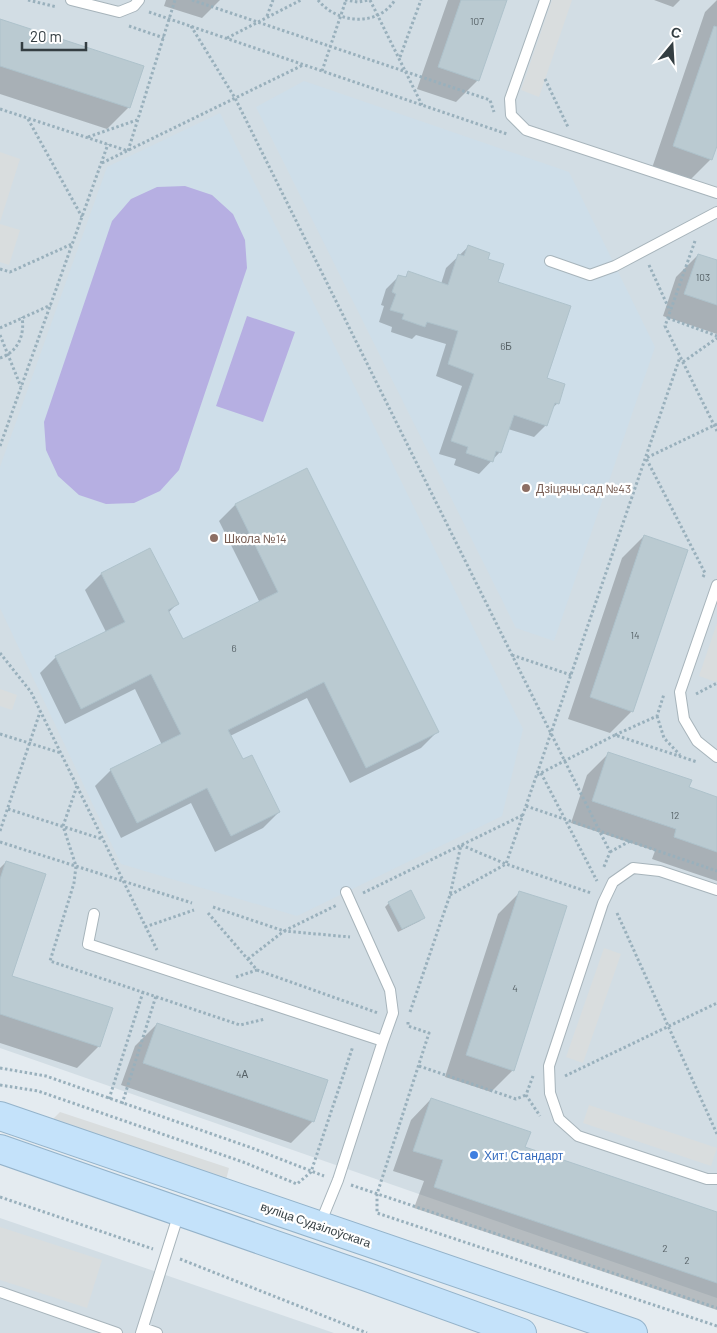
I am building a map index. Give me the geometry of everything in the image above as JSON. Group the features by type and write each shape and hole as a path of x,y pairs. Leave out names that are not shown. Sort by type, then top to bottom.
{"main road":[{"name":"вуліца Судзілоўскага","path":"0,1116 633,1333"},
{"path":"0,1149 370,1278 520,1333"}],"lane":[{"path":"71,0 119,12 134,6 140,0"},
{"path":"545,0 510,99 511,116 526,130 717,194"},
{"path":"550,261 590,275 615,266 717,212"},
{"path":"717,585 680,692 684,720 697,741 717,757"},
{"path":"717,890 660,871 633,868 614,882 603,904 549,1066 550,1093 559,1118 578,1136 707,1179 717,1179"},
{"path":"320,1225 338,1180 393,1013 390,990 347,896"},
{"path":"94,914 88,944 383,1041"},
{"path":"157,1333 142,1331 179,1212"},
{"path":"0,1292 118,1333"}],"path":[{"path":"128,151 175,0"},
{"path":"192,0 490,100 494,116"},
{"path":"267,16 272,0"},
{"path":"226,39 301,0"},
{"path":"318,0 324,8 340,17 359,20 378,15 394,0"},
{"path":"322,71 346,0 358,2 369,0 400,58 422,105"},
{"path":"400,58 421,0"},
{"path":"143,10 508,134"},
{"path":"123,23 164,38"},
{"path":"191,26 234,98 610,852"},
{"path":"102,163 303,64"},
{"path":"545,79 570,130"},
{"path":"0,109 128,151"},
{"path":"28,118 82,218"},
{"path":"88,138 137,120"},
{"path":"497,123 499,131"},
{"path":"0,446 108,144"},
{"path":"698,233 665,326 716,424 717,431"},
{"path":"0,269 10,272 72,244"},
{"path":"647,260 671,312"},
{"path":"0,328 51,305"},
{"path":"0,358 8,355 15,349 24,328 22,318"},
{"path":"668,318 717,337"},
{"path":"0,335 21,387"},
{"path":"683,362 717,337"},
{"path":"450,895 506,864 680,357"},
{"path":"646,458 716,424"},
{"path":"646,458 705,573 702,582"},
{"path":"0,653 31,692 156,950 165,953"},
{"path":"511,654 571,675"},
{"path":"694,689 692,696 717,684"},
{"path":"666,689 657,716 664,738 681,757"},
{"path":"0,831 40,711"},
{"path":"537,775 657,716"},
{"path":"0,734 61,753"},
{"path":"615,735 699,763"},
{"path":"541,773 598,881"},
{"path":"77,786 63,826 76,866 74,883 50,962 240,1025 273,1017"},
{"path":"526,806 717,871"},
{"path":"8,809 103,839"},
{"path":"248,959 284,931 337,905 347,896 461,845 522,815"},
{"path":"461,845 506,864 594,894 610,852 630,841"},
{"path":"0,842 192,903"},
{"path":"408,1017 450,895 461,845"},
{"path":"337,905 340,913"},
{"path":"212,907 284,931 350,937"},
{"path":"145,927 194,910"},
{"path":"615,910 717,1134"},
{"path":"208,914 257,970 382,1014 381,1006"},
{"path":"347,929 355,945"},
{"path":"227,974 236,976 257,970"},
{"path":"109,1098 142,992"},
{"path":"122,1104 156,996"},
{"path":"565,1076 717,1003"},
{"path":"406,1009 408,1026 430,1033 377,1194 377,1213 717,1326"},
{"path":"0,1085 48,1094 243,1162 297,1184 311,1172 354,1043"},
{"path":"0,1063 2,1068 46,1076 252,1148 311,1172 717,1308"},
{"path":"419,1066 516,1099 526,1096"},
{"path":"526,1096 535,1068"},
{"path":"526,1096 544,1122"},
{"path":"0,1197 166,1253 367,1333"}],"shaded area":[{"path":"0,0 717,0 717,1298 0,1048"},
{"path":"552,0 572,0 539,97 521,90"},
{"name":"Дзіцячы сад №43","path":"304,81 569,172 655,347 554,641 516,628 256,107"},
{"name":"Школа №14","path":"220,113 523,729 502,816 297,916 121,864 0,608 0,467 107,167"},
{"path":"0,152 20,159 0,222"},
{"path":"185,186 212,195 233,214 245,240 247,268 179,470 160,491 134,503 106,504 79,495 58,476 46,450 44,422 112,221 131,199 157,187"},
{"path":"0,224 20,230 9,265 0,262"},
{"path":"247,316 295,332 263,422 216,406"},
{"path":"717,623 717,680 716,682 699,676"},
{"path":"0,689 17,695 12,710 0,706"},
{"path":"604,948 621,954 583,1063 566,1057"},
{"path":"589,1105 717,1148 711,1166 583,1123"},
{"path":"60,1112 229,1168 226,1180 52,1120"},
{"path":"0,1218 334,1333 0,1333"},
{"path":"0,1227 102,1260 87,1308 0,1280"}],"building":[{"path":"461,0 507,0 479,81 438,67"},
{"path":"0,19 144,66 130,108 0,66"},
{"path":"714,26 717,27 717,146 712,160 673,146"},
{"path":"468,245 490,253 488,259 504,264 498,282 571,306 547,378 565,384 559,404 555,403 547,426 514,415 501,453 496,451 493,462 466,453 468,447 451,441 474,374 448,364 458,331 427,322 425,327 402,319 404,314 390,310 396,294 392,292 398,275 406,277 408,271 448,285 458,254 464,256"},
{"path":"698,254 717,260 717,305 684,294"},
{"path":"307,468 439,732 366,768 324,682 228,730 243,759 252,755 280,812 231,836 207,788 137,823 110,769 181,734 151,674 81,709 55,656 125,622 101,573 150,548 179,604 168,610 183,639 278,592 235,504"},
{"path":"644,535 688,550 633,712 590,697"},
{"path":"608,752 692,780 689,787 717,797 717,852 674,837 676,829 592,801"},
{"path":"6,861 46,874 12,976 113,1008 100,1047 0,1014 0,879"},
{"path":"411,890 425,918 402,929 388,902"},
{"path":"519,891 567,906 514,1071 466,1055"},
{"path":"157,1023 328,1080 314,1122 143,1063"},
{"path":"431,1098 531,1132 525,1147 717,1212 717,1283 434,1187 443,1160 413,1151"}],"place":[{"name":"Дзіцячы сад №43","path":"526,488"},
{"name":"Школа №14","path":"214,538"},
{"name":"Хит! Стандарт","path":"474,1155"}]}
